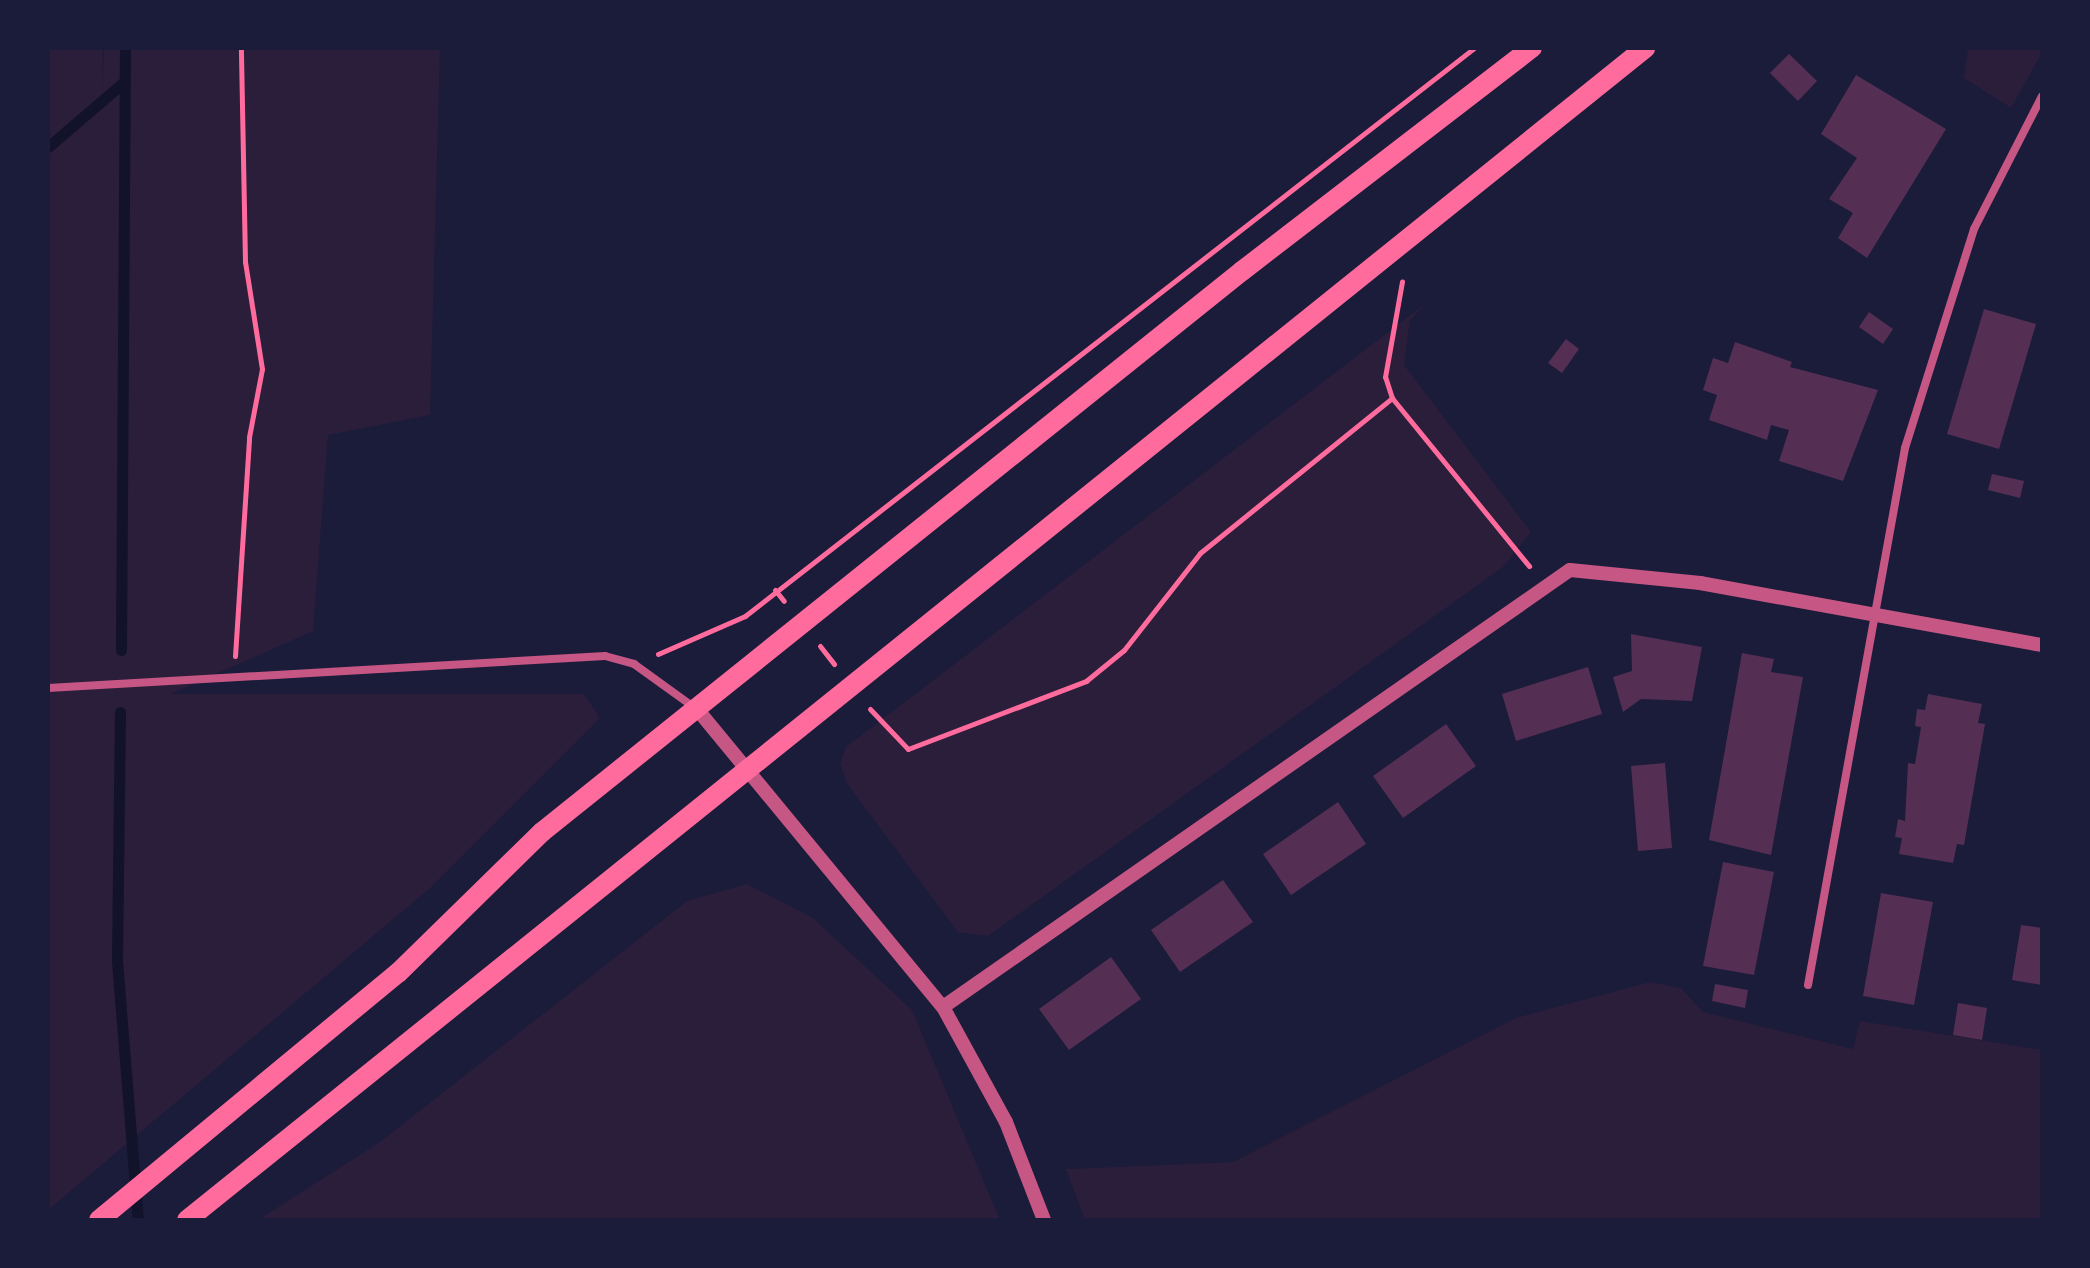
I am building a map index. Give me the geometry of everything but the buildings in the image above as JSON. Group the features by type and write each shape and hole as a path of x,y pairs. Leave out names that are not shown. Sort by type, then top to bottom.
{"main road":[{"path":"101,1218 398,973 542,832 804,626 1242,271 1532,48"},
{"path":"187,1220 749,772 1645,48"}],"street":[{"path":"1808,985 1870,616 1905,448 1974,229 2042,96"},
{"path":"943,1007 1570,570 1700,583 2042,645"},
{"path":"48,688 605,656 634,664 697,709 943,1007 1006,1122 1044,1220"}],"path":[{"path":"233,678 249,437 262,369 245,262 241,48"},
{"path":"634,664 745,616 1474,48"},
{"path":"1403,243 1401,310 1385,377 1392,398 1545,586"},
{"path":"775,590 853,687 908,749 1086,681 1124,650 1200,553 1392,398"}],"shaded area":[{"path":"48,48 103,48 102,100 104,48 440,48 430,415 328,435 313,631 171,694 584,694 600,718 429,889 48,1210"},
{"path":"1968,48 2042,48 2042,53 2011,108 1964,78"},
{"path":"1425,304 1410,320 1404,365 1531,532 1503,567 988,936 958,932 848,785 840,764 846,747"},
{"path":"747,884 813,918 912,1010 1000,1220 258,1220 380,1142 687,901"},
{"path":"1650,982 1681,988 1703,1012 1853,1049 1860,1021 2042,1050 2042,1220 1085,1220 1066,1169 1233,1162 1516,1018"}],"waterway":[{"path":"121,650 125,48"},
{"path":"48,147 125,81"},
{"path":"120,712 117,961 138,1220"}]}
